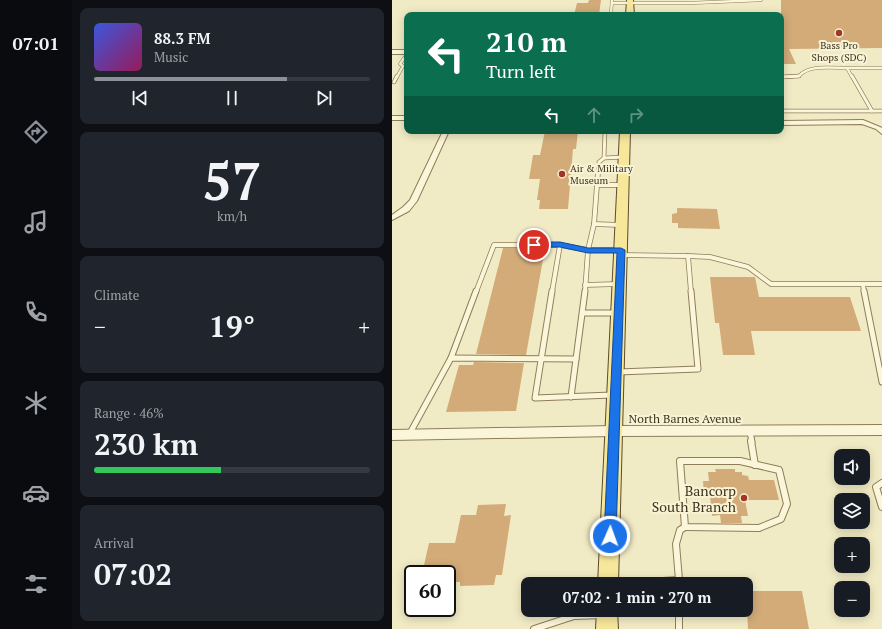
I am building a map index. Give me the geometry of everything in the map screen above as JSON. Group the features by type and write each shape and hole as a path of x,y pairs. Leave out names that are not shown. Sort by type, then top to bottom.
{"main road":[{"path":"608,577 625,134"}],"street":[{"path":"392,52 404,53"},
{"path":"392,118 404,118"},
{"path":"784,122 863,122 878,128 882,132"},
{"path":"392,218 406,209 415,197 445,134"},
{"name":"North Barnes Avenue","path":"392,435 614,431 882,430"}],"lane":[{"path":"611,12 612,2 691,3 761,0"},
{"path":"394,82 403,66 400,64 404,58"},
{"path":"847,68 872,111"},
{"path":"784,76 799,76 803,71 810,69 881,68"},
{"path":"784,111 882,111"},
{"path":"604,134 604,158"},
{"path":"571,397 583,313 588,250 594,224 599,162 604,158 624,157"},
{"path":"597,185 623,185"},
{"path":"594,224 622,225"},
{"path":"410,435 451,358 494,245 560,245 588,250 621,253 710,257 748,267 771,284 882,284"},
{"path":"560,245 535,398 616,395"},
{"path":"616,372 698,369 688,256"},
{"path":"585,285 620,284"},
{"path":"863,285 882,382"},
{"path":"583,313 618,313"},
{"path":"451,358 576,359"},
{"path":"750,431 755,465"},
{"path":"679,577 676,544 680,530 685,527 758,528 781,519 787,504 779,470 740,461 680,461 685,527"},
{"path":"882,483 876,487 882,507"},
{"path":"534,629 574,616 607,618"},
{"path":"679,617 679,629"}],"building":[{"path":"589,0 601,0 599,12 575,12 577,3 588,3"},
{"name":"Bass Pro Shops (SDC)","path":"781,0 882,0 882,48 789,49 796,64 784,64 784,12 781,12"},
{"path":"544,134 578,134 576,149 573,149 568,209 539,209 540,200 537,200 540,179 529,179 533,155 540,155"},
{"path":"677,208 717,209 720,229 678,228 678,223 672,223 672,214 677,213"},
{"path":"503,248 545,248 526,355 476,354"},
{"path":"710,277 755,277 759,297 850,297 861,331 751,331 755,355 723,355 719,323 715,323"},
{"path":"474,362 524,363 516,411 446,412 459,365 473,365"},
{"name":"Bancorp South Branch","path":"715,469 735,469 735,472 742,472 742,475 748,476 749,480 774,480 779,500 745,500 748,516 741,516 742,523 721,523 720,515 712,516 710,495 704,495 703,481 709,481 708,472 716,472"},
{"path":"506,504 504,516 511,515 502,575 496,575 494,585 460,586 460,582 456,582 456,565 424,565 429,543 455,543 461,515 476,515 478,505"},
{"path":"753,591 802,591 809,629 748,629 747,617 753,617"}],"place":[{"name":"Bass Pro Shops (SDC)","path":"839,33"},
{"name":"Air & Military Museum","path":"562,174"},
{"name":"Bancorp South Branch","path":"744,498"}],"route":[{"path":"534,245 560,245 588,250 621,250 610,536"}]}
